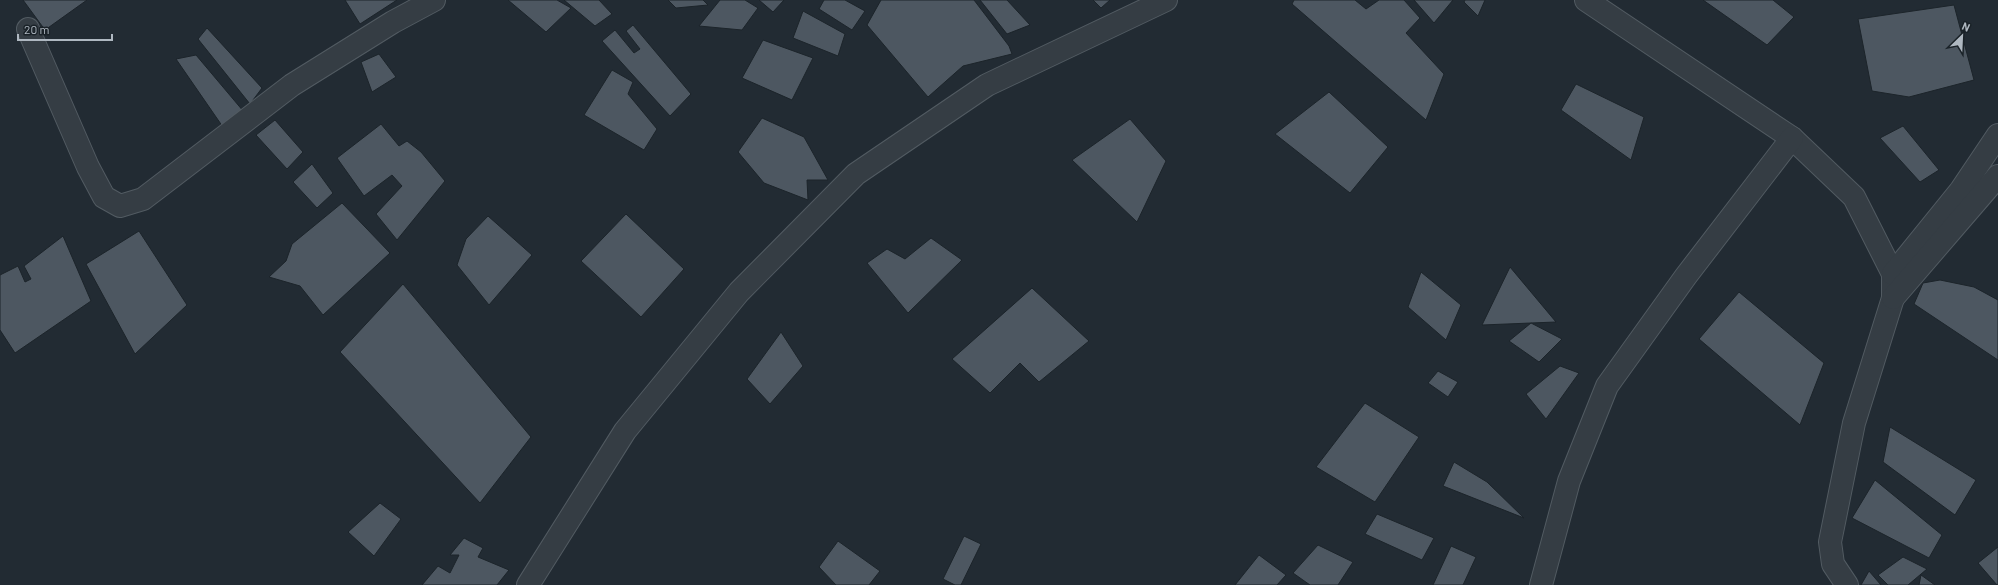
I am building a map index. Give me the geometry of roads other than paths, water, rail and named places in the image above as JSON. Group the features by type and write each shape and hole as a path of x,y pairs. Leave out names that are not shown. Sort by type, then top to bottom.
{"street":[{"path":"28,28 88,167 104,197 120,206 143,199 292,86 393,22 434,0"},
{"path":"528,585 625,431 739,292 856,174 988,85 1166,0"},
{"path":"1586,0 1792,138 1854,197 1893,274 1893,298 1854,423 1830,542 1833,564 1847,585"},
{"path":"1893,274 1961,190 1998,135"},
{"path":"1541,585 1569,481 1607,386 1686,276 1792,138"},
{"path":"1893,298 1998,176"}]}
